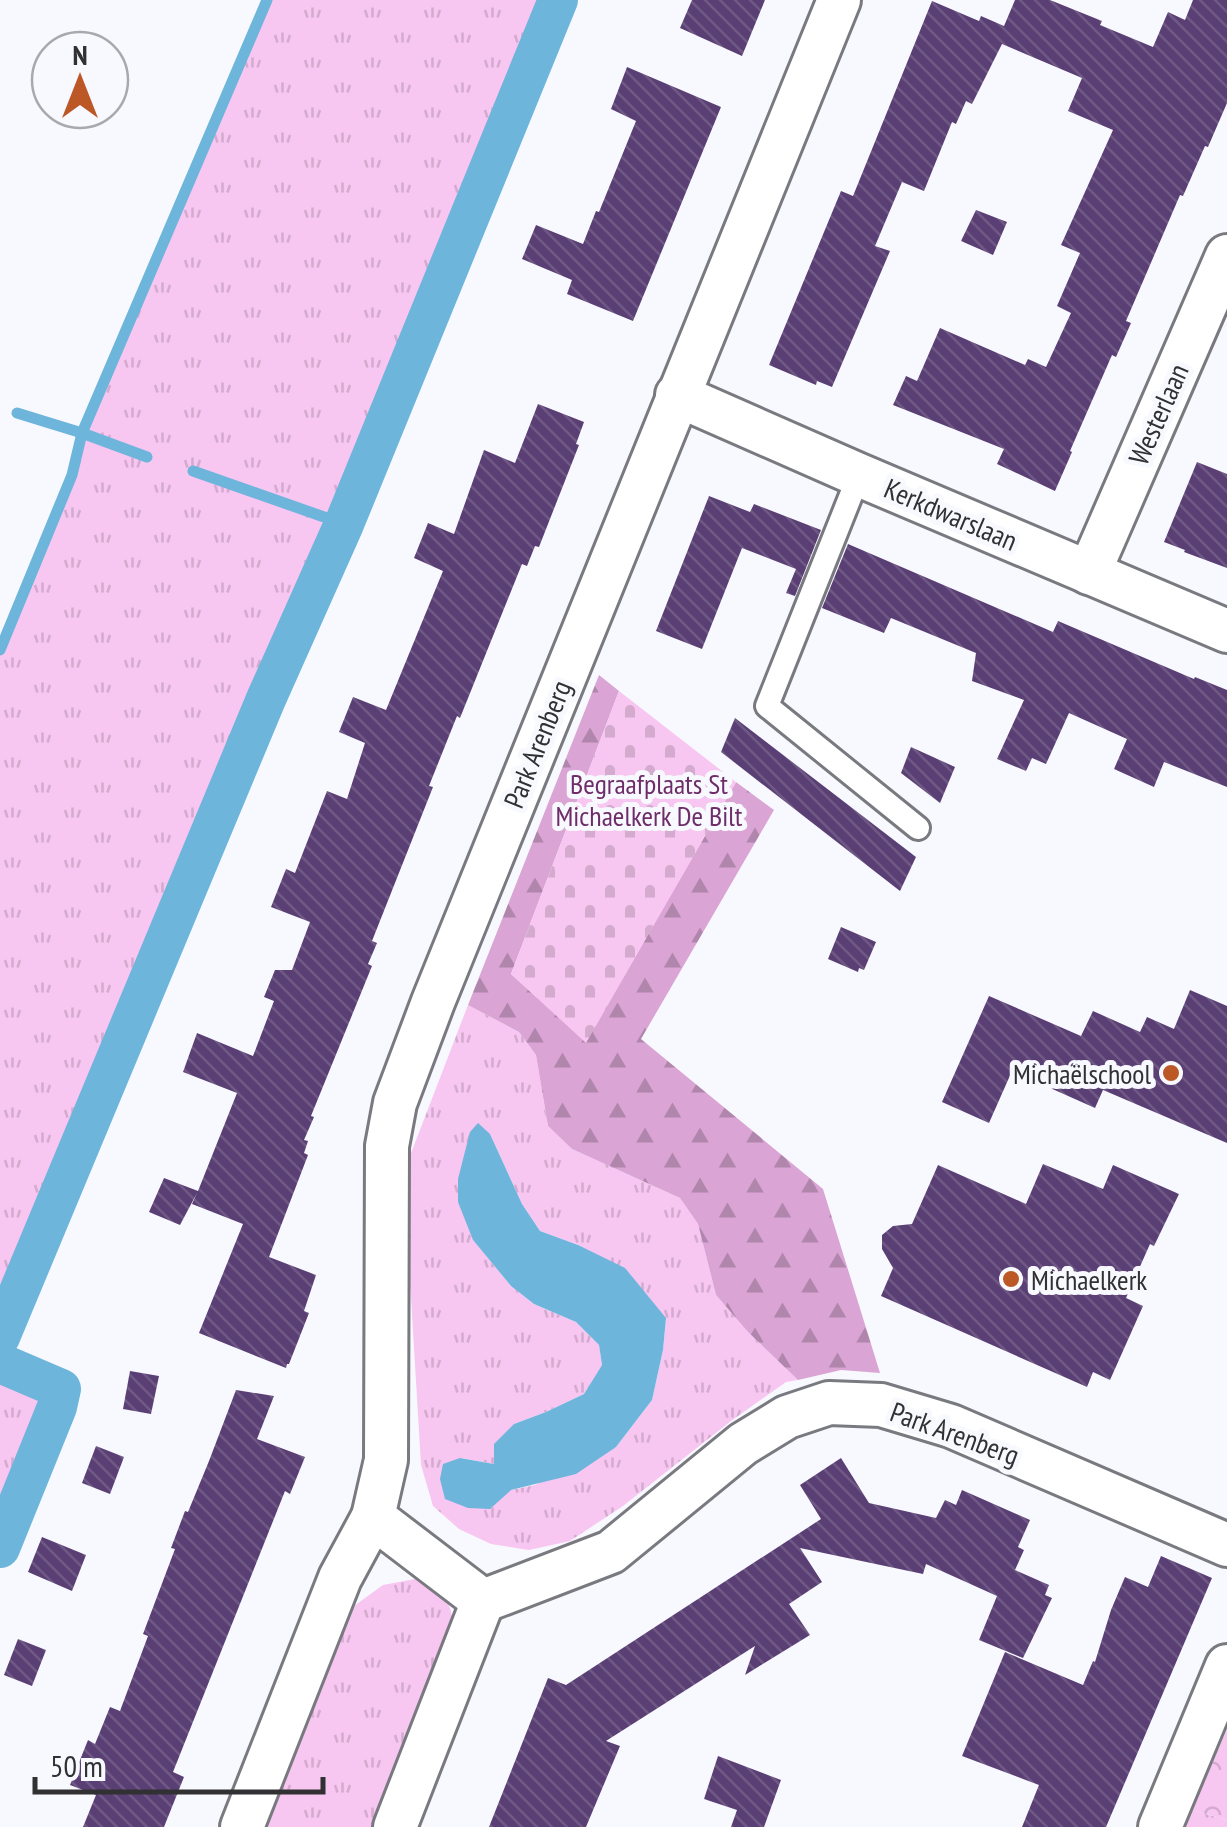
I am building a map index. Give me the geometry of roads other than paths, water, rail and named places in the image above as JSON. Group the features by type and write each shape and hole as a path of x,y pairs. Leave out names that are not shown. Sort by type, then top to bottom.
{"street":[{"name":"Park Arenberg","path":"242,1827 340,1578 374,1517 386,1460 387,1146 395,1103 432,1002 839,0"},
{"name":"Westerlaan","path":"1089,572 1227,256"},
{"name":"Kerkdwarslaan","path":"677,395 1227,630"},
{"name":"Park Arenberg","path":"483,1601 611,1552 743,1444 787,1418 829,1403 881,1405 951,1426 1227,1546"},
{"path":"374,1517 483,1601 394,1827"},
{"path":"1160,1827 1227,1666"}],"lane":[{"path":"859,475 766,706 918,828"}],"water":[{"path":"478,1123 490,1134 522,1204 540,1231 625,1268 666,1318 652,1400 616,1447 576,1474 511,1490 490,1509 468,1508 445,1499 440,1479 443,1464 460,1458 494,1464 494,1444 514,1424 584,1394 602,1365 599,1345 576,1322 534,1304 511,1286 473,1240 458,1202 458,1179 470,1132"}],"waterway":[{"path":"0,650 72,475 82,433 267,0"},
{"path":"0,1337 266,699 344,524 558,0"},
{"path":"17,413 147,457"},
{"path":"193,471 344,524"},
{"path":"0,1363 61,1389 0,1548"}],"place":[{"name":"Michaëlschool","path":"1171,1073"},
{"name":"Michaelkerk","path":"1011,1279"}],"park label":[{"name":"Begraafplaats St Michaelkerk De Bilt","path":"649,799"}]}
